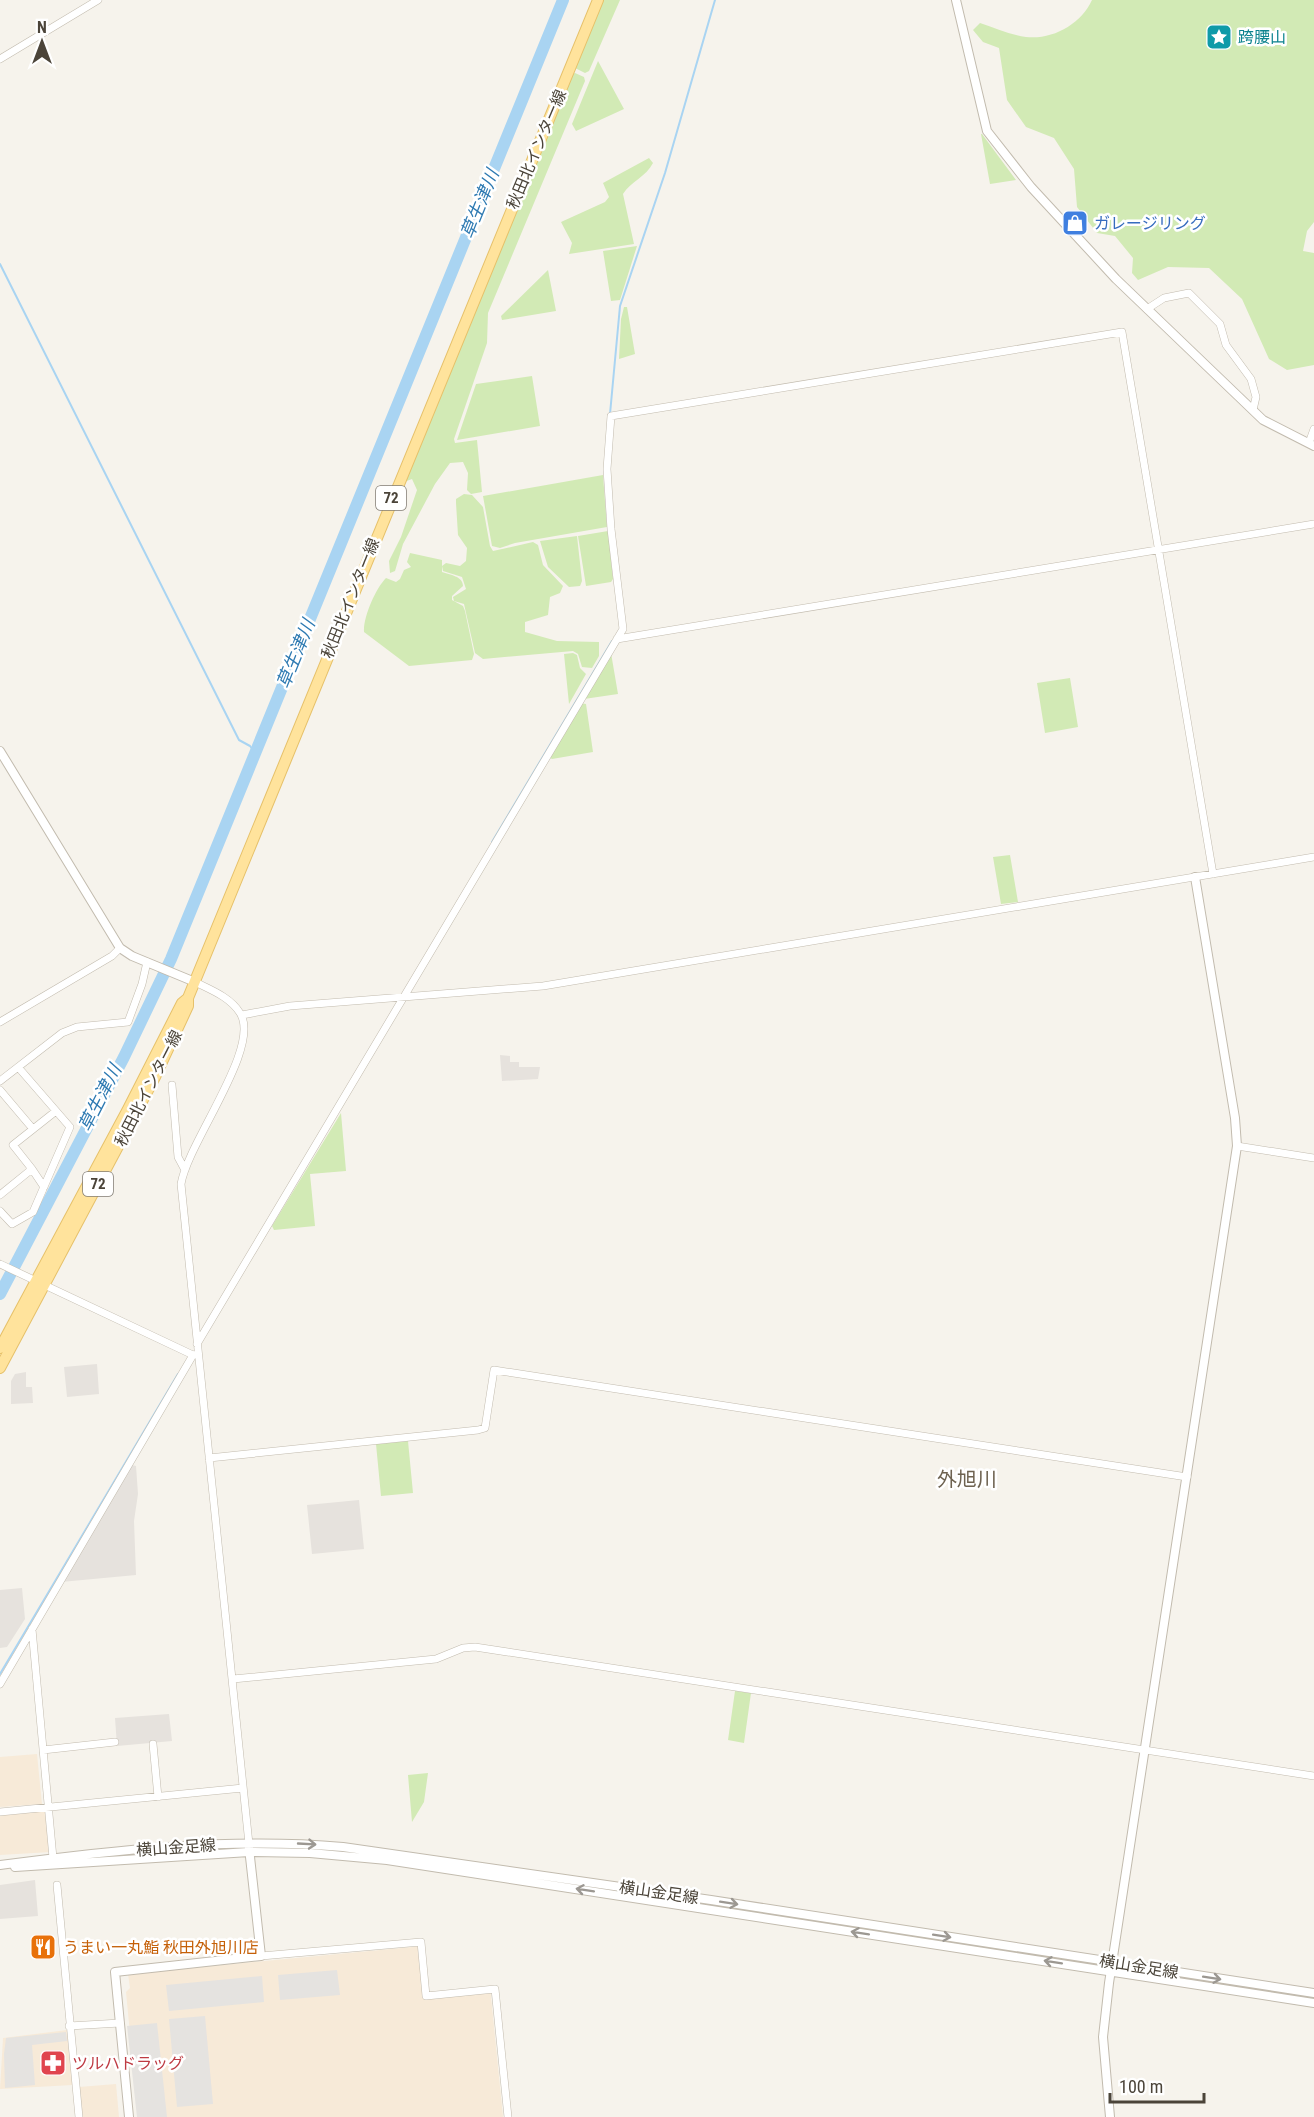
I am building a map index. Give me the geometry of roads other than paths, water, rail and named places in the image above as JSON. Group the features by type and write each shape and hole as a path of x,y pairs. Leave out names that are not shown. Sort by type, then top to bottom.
{"main road":[{"name":"秋田北インター線","path":"0,1348 40,1283 155,1077 189,1006 188,998 598,0"},
{"name":"秋田北インター線","path":"0,1368 40,1283"}],"street":[{"path":"0,59 98,0"},
{"path":"956,0 987,131 1068,229 1147,309 1275,428 1311,444 1314,429"},
{"path":"1147,309 1164,298 1189,293 1220,324 1226,345 1251,379 1256,397 1253,410"},
{"path":"0,1684 193,1354 197,1341 623,629 611,529 607,469 611,416 1122,332 1213,874"},
{"path":"617,639 1314,524"},
{"path":"0,751 120,948 223,996 242,1015 246,1026 240,1056 185,1170 181,1184 197,1341"},
{"path":"242,1015 290,1006 543,986 1314,857"},
{"path":"1110,2117 1103,2037 1112,1967 1237,1146 1235,1118 1195,877"},
{"path":"0,1022 112,956 120,948"},
{"path":"0,1081 62,1033 77,1027 128,1022 149,963"},
{"path":"0,1210 12,1224 33,1212 70,1127 18,1067"},
{"path":"172,1085 178,1157 185,1170"},
{"path":"0,1090 33,1129"},
{"path":"44,1187 13,1145 56,1111"},
{"path":"1237,1146 1314,1158"},
{"path":"0,1195 32,1169"},
{"path":"4,1265 193,1354"},
{"path":"193,1354 209,1458 261,1956"},
{"path":"209,1458 485,1428 494,1370 1187,1477"},
{"path":"32,1629 53,1858"},
{"path":"233,1679 436,1659 463,1648 475,1647 1314,1776"},
{"path":"43,1750 115,1742"},
{"path":"153,1744 158,1797"},
{"path":"0,1812 243,1788"},
{"name":"横山金足線","path":"0,1866 53,1858 184,1845 387,1860 1112,1967 1314,1993"},
{"name":"横山金足線","path":"0,1866 43,1867 249,1848"},
{"path":"57,1885 79,2117"},
{"path":"129,2117 115,1972 421,1942 426,1996 495,1989 508,2117"},
{"name":"横山金足線","path":"1112,1967 1314,2003"},
{"path":"69,2026 120,2023"}],"waterway":[{"name":"草生津川","path":"0,1294 124,1057 171,959 563,0"},
{"path":"610,414 620,306 665,173 715,0"},
{"path":"0,264 239,740 250,746 256,754"},
{"path":"492,842 612,641"},
{"path":"0,1674 178,1374"}],"place":[{"name":"跨腰山","path":"1219,37"},
{"name":"ガレージリング","path":"1075,223"},
{"name":"うまい一丸鮨 秋田外旭川店","path":"43,1947"},
{"name":"ツルハドラッグ","path":"53,2063"}],"district":[{"name":"外旭川","path":"967,1479"}]}
